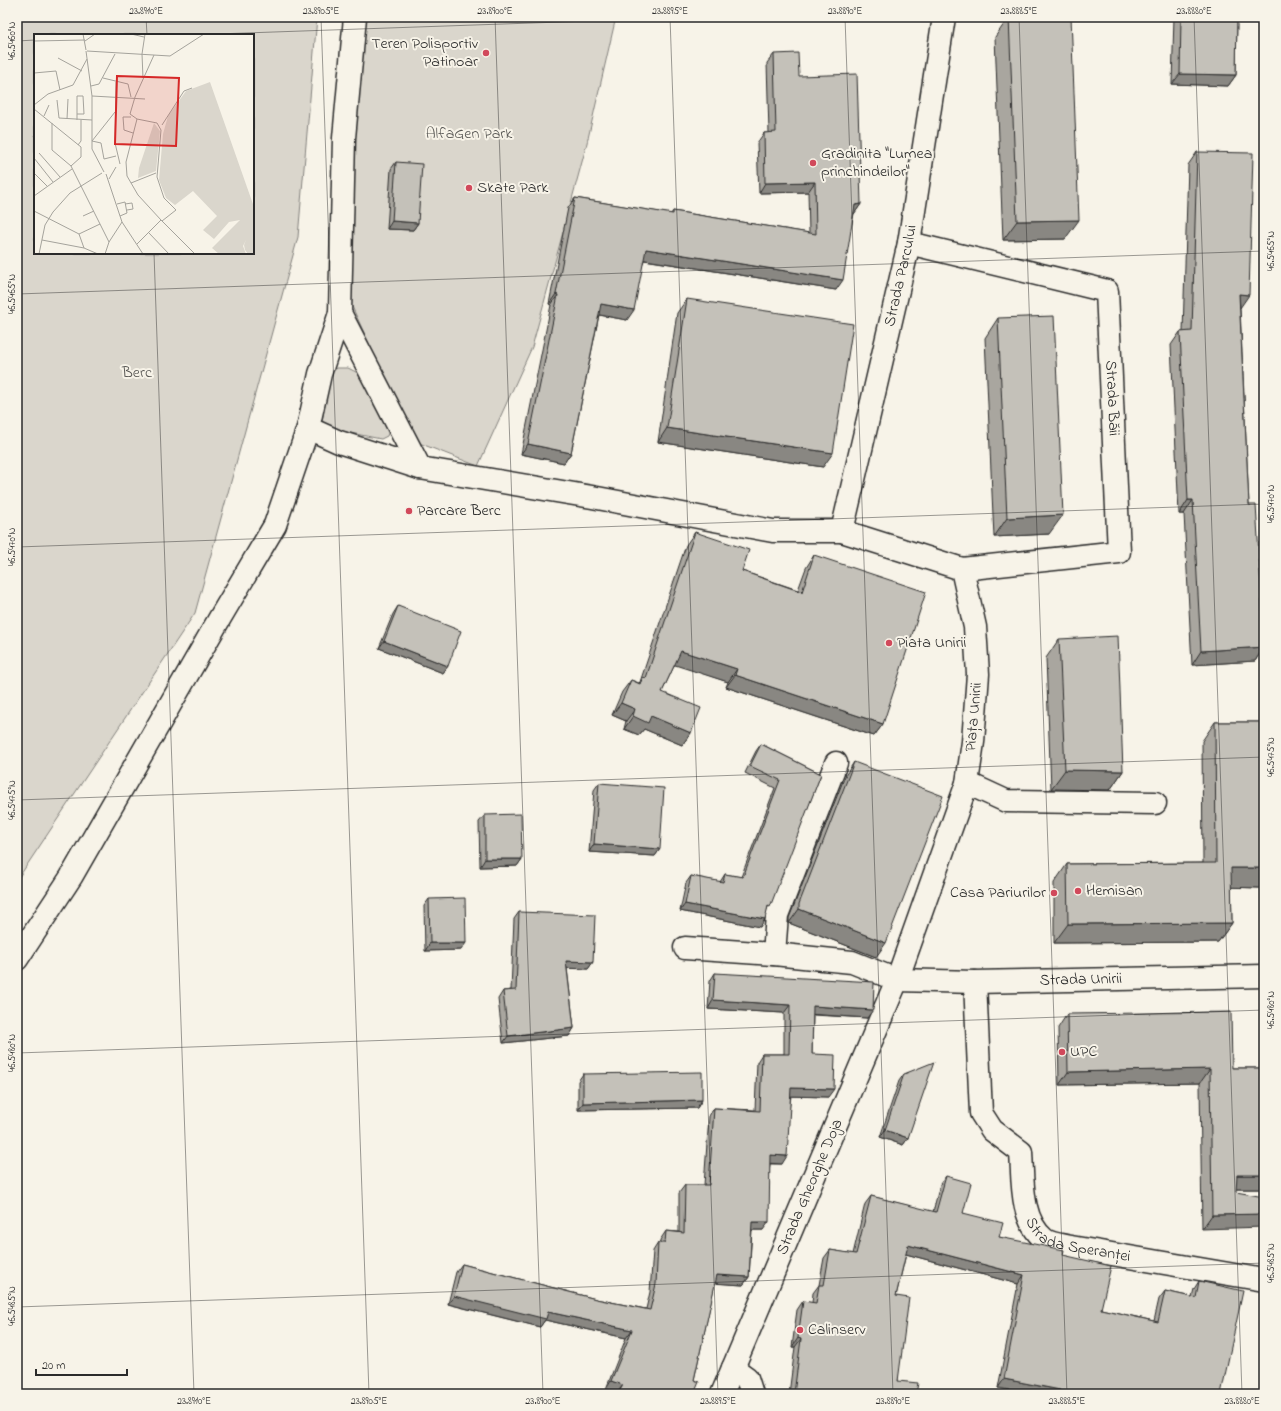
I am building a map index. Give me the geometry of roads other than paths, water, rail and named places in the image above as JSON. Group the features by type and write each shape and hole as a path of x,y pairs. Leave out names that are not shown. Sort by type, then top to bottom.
{"street":[{"path":"17,959 71,877 275,524 308,428 320,374 340,313 344,138 355,17"},
{"name":"Strada Parcului","path":"842,530 909,243 944,17"},
{"name":"Strada Băii","path":"909,243 1107,291 1119,552 962,569"},
{"path":"340,313 420,468"},
{"path":"308,428 339,442 420,468 592,497 773,531 842,530 962,569"},
{"name":"Piața Unirii","path":"897,980 967,783 973,742 978,674 975,627 962,569"},
{"path":"774,954 777,915 836,763"},
{"path":"967,783 1006,801 1155,803"},
{"path":"685,948 774,954 852,962 897,980"},
{"name":"Strada Unirii","path":"897,980 975,982 1264,976"},
{"name":"Strada Gheorghe Doja","path":"722,1394 897,980"},
{"name":"Strada Speranței","path":"975,982 981,1113 992,1130 1021,1152 1024,1202 1032,1226 1045,1240 1079,1248 1264,1280"},
{"path":"733,1368 747,1378 752,1394"}],"place":[{"name":"Teren Polisportiv Patinoar","path":"486,53"},
{"name":"Gradinita \"Lumea princhindeilor\"","path":"813,163"},
{"name":"Skate Park","path":"469,188"},
{"name":"Parcare Berc","path":"409,511"},
{"name":"Piata Unirii","path":"889,643"},
{"name":"Hemisan","path":"1078,891"},
{"name":"Casa Pariurilor","path":"1054,893"},
{"name":"UPC","path":"1062,1052"},
{"name":"Calinserv","path":"800,1330"}],"park label":[{"name":"AlfaGen Park","path":"469,134"},
{"name":"Berc","path":"137,373"}]}
